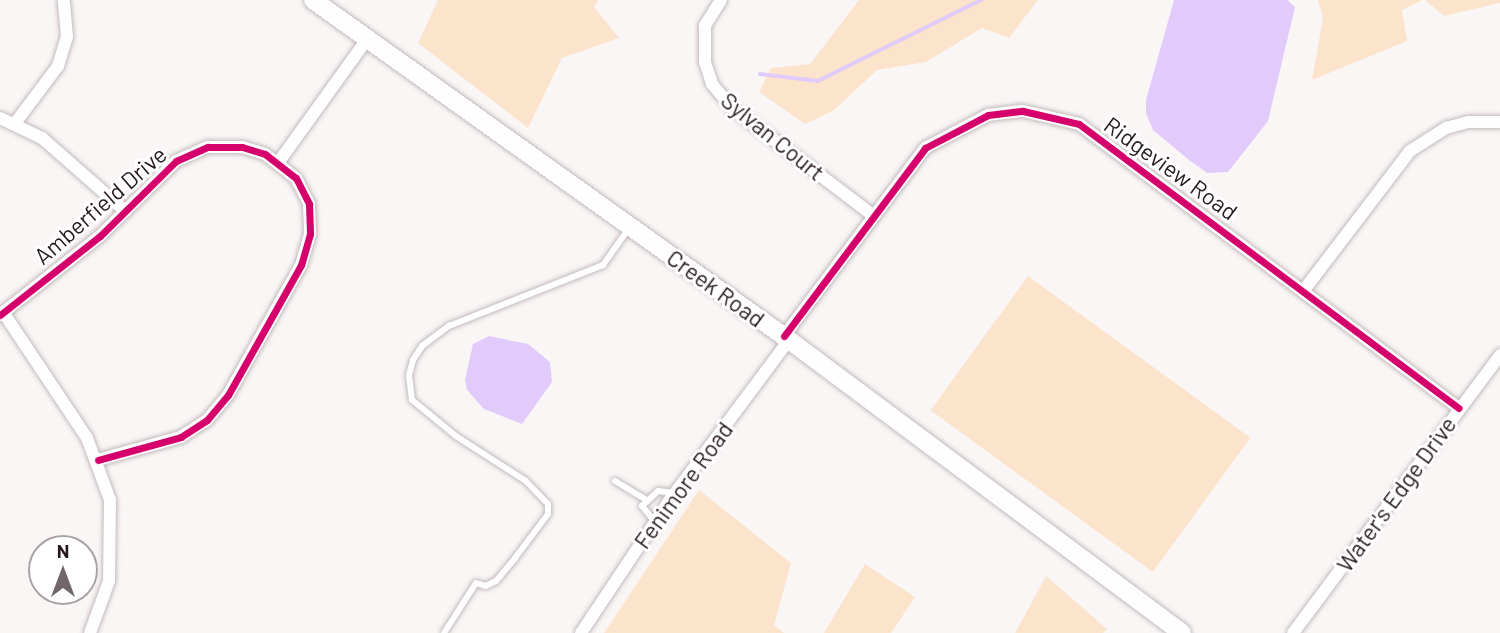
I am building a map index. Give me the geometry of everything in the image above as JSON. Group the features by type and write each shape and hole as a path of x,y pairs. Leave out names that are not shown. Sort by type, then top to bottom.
{"main road":[{"name":"Creek Road","path":"313,0 786,338 1182,633"}],"street":[{"path":"16,122 58,66 67,37 64,0"},
{"name":"Sylvan Court","path":"721,0 705,26 705,62 712,84 732,108 874,216"},
{"path":"278,163 367,39"},
{"name":"Ridgeview Road","path":"786,338 925,148 956,128 988,115 1023,111 1052,115 1079,124 1460,408"},
{"path":"0,118 16,122 42,138 125,211"},
{"path":"1304,290 1409,151 1446,128 1468,122 1500,122"},
{"name":"Amberfield Drive","path":"2,314 125,211 176,161 208,147 242,147 278,163 304,191 310,234 287,293 228,395 207,420 181,437 98,460"},
{"path":"2,314 98,460 110,500 112,533 109,581 90,633"},
{"name":"Fenimore Road","path":"581,633 675,493 786,338"},
{"name":"Water's Edge Drive","path":"1293,633 1500,355"}],"lane":[{"path":"444,633 476,583 486,586 496,581 515,558 548,514 548,504 526,481 456,436 412,400 409,375 413,360 422,346 449,326 603,265 630,227"},
{"path":"615,481 647,500"},
{"path":"655,522 643,512 647,500 658,491 675,493"}],"shaded area":[{"path":"438,0 598,0 594,7 619,38 562,58 528,128 418,43"},
{"path":"859,0 1038,0 1009,38 982,28 926,62 877,70 833,111 805,124 759,92 771,68 810,64"},
{"path":"1174,0 1287,0 1295,7 1268,121 1228,172 1207,173 1153,130 1146,113 1146,100"},
{"path":"1318,0 1423,0 1402,10 1407,41 1312,80 1323,18"},
{"path":"1425,0 1500,0 1500,3 1444,16"},
{"path":"1028,276 1250,438 1153,572 930,410"},
{"path":"489,336 528,344 550,362 552,382 522,424 484,409 467,390 465,380 473,344"},
{"path":"699,490 791,563 774,625 784,633 604,633"},
{"path":"865,564 915,597 891,633 824,633"},
{"path":"1046,576 1107,629 1103,633 1015,633"}],"waterway":[{"path":"760,74 818,81 981,0"}],"cycle path":[{"path":"784,336 925,148 988,115 1023,111 1079,124 1459,408"},
{"path":"0,315 100,236 176,161 208,147 242,147 265,154 296,178 309,204 310,234 301,265 228,395 207,420 181,437 98,460"}]}
